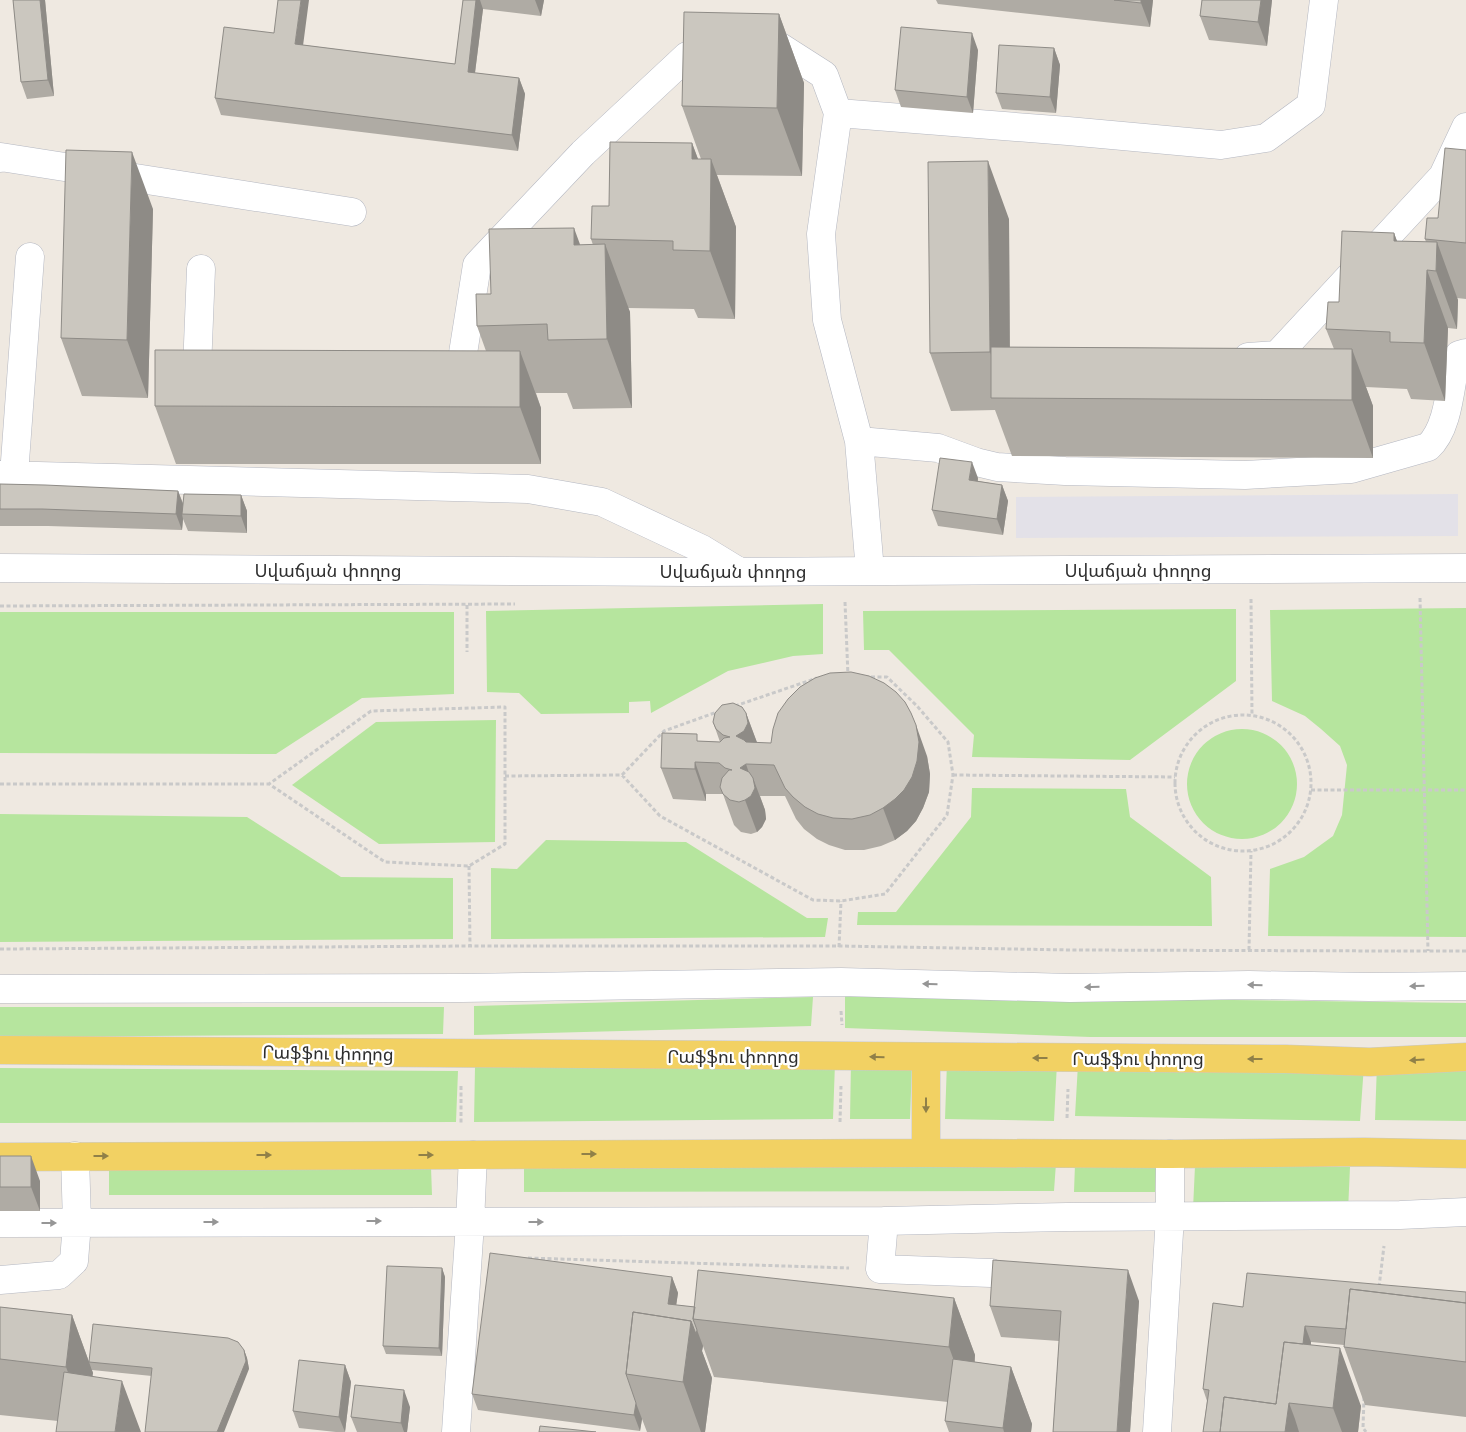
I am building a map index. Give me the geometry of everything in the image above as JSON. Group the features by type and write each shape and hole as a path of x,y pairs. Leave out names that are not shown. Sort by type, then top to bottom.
{"main road":[{"name":"Րաֆֆու փողոց","path":"0,1050 926,1058 1285,1059 1370,1062 1466,1058"},
{"path":"926,1058 926,1153"},
{"path":"0,1156 1364,1152 1466,1154"}],"street":[{"path":"838,113 1221,144 1266,138 1311,104 1324,0"},
{"path":"413,368 461,366 477,265 583,153 687,56 725,38 774,43 824,75 838,113 821,243 827,320 859,441 870,571"},
{"path":"1221,359 1277,355 1454,177 1466,127"},
{"path":"0,158 352,212"},
{"path":"30,257 7,475 528,488 602,502 702,549 738,571"},
{"path":"201,269 197,369 244,371"},
{"path":"859,441 938,448 976,462 998,467 1065,471 1245,475 1351,469 1428,447 1434,441 1443,423 1455,364 1459,355 1466,353"},
{"name":"Սվաճյան փողոց","path":"0,568 738,571 1466,568"},
{"path":"0,989 462,988 840,982 1070,988 1249,985 1466,986"},
{"path":"1157,1432 1170,1216 1170,1154"},
{"path":"456,1432 473,1155"},
{"path":"0,1280 59,1274 74,1261 78,1223 75,1156"},
{"path":"0,1223 458,1221 470,1223 884,1220 1400,1215 1466,1212"},
{"path":"884,1220 880,1269 991,1273"}],"path":[{"path":"1419,568 1428,951"},
{"path":"1251,598 1252,716"},
{"path":"844,599 848,676"},
{"path":"467,605 467,652"},
{"path":"728,709 818,677"},
{"path":"622,775 660,816 813,900 841,901 885,894 947,815 953,775 948,742 917,706 887,677 868,677"},
{"path":"0,784 269,784 385,862 469,866 505,844 505,707 371,711 269,784"},
{"path":"505,776 622,775 664,731 718,712"},
{"path":"1232,716 1252,716 1269,720 1284,729 1296,741 1306,756 1311,790 1306,808 1298,824 1285,837 1269,846 1251,851 1232,851 1214,845 1198,835 1186,821 1178,804 1175,777 1177,766 1185,748 1197,733 1214,722 1232,716"},
{"path":"953,775 1175,777"},
{"path":"1311,790 1466,790"},
{"path":"1249,985 1251,851"},
{"path":"469,866 470,946"},
{"path":"840,982 838,946 841,901"},
{"path":"0,949 838,946 1081,950 1466,951"},
{"path":"1398,951 1399,958"},
{"path":"461,1086 462,1130"},
{"path":"1378,1289 1385,1240"},
{"path":"527,1258 880,1269"},
{"path":"1364,1395 1363,1428 1366,1432"}],"shaded area":[{"path":"1458,494 1458,536 1016,538 1016,497"}],"green space":[{"path":"823,604 823,654 793,656 728,671 651,713 650,701 629,702 629,713 541,714 519,693 487,692 486,611"},
{"path":"1466,608 1466,937 1268,936 1270,869 1304,857 1333,836 1342,815 1347,765 1340,746 1321,729 1305,716 1272,701 1270,610"},
{"path":"1236,609 1236,681 1130,760 972,757 974,735 889,650 864,650 863,611"},
{"path":"0,612 454,612 454,694 362,698 276,754 0,753"},
{"path":"496,720 495,842 379,844 292,785 376,722"},
{"path":"1242,729 1263,733 1281,745 1293,763 1297,784 1293,805 1281,823 1263,835 1242,839 1221,835 1203,823 1191,805 1187,784 1191,763 1203,745 1221,733"},
{"path":"972,788 1126,789 1130,817 1211,877 1212,926 857,925 858,912 896,912 971,817"},
{"path":"0,814 247,817 341,877 453,878 453,939 0,942"},
{"path":"546,840 686,842 807,918 828,918 825,937 491,939 491,868 517,869"},
{"path":"845,995 1466,1003 1466,1037 1090,1037 845,1028"},
{"path":"813,997 811,1026 474,1035 474,1006"},
{"path":"0,1007 444,1007 443,1034 0,1037"},
{"path":"851,1062 912,1064 910,1119 850,1119"},
{"path":"947,1062 1057,1063 1054,1121 945,1119"},
{"path":"835,1063 833,1119 474,1122 475,1067"},
{"path":"1078,1064 1364,1065 1360,1121 1075,1116"},
{"path":"1377,1064 1466,1065 1466,1121 1375,1120"},
{"path":"0,1068 458,1071 456,1122 0,1123"},
{"path":"1056,1163 1054,1191 524,1192 524,1166"},
{"path":"1075,1164 1156,1164 1155,1192 1074,1192"},
{"path":"109,1166 431,1167 432,1195 109,1195"},
{"path":"1195,1166 1350,1167 1348,1211 1193,1209"}],"building":[{"path":"13,0 40,0 48,80 21,82"},
{"path":"278,0 301,0 295,44 455,64 463,0 476,0 468,72 519,78 512,135 215,98 224,27 274,33"},
{"path":"1114,0 1141,0 1141,3"},
{"path":"1202,0 1261,0 1258,22 1200,16"},
{"path":"684,12 779,14 777,108 682,106"},
{"path":"901,27 972,33 967,97 895,90"},
{"path":"999,45 1054,48 1050,97 996,93"},
{"path":"610,142 692,143 692,159 711,159 710,251 673,250 673,241 591,239 592,206 609,206"},
{"path":"1445,148 1466,150 1466,243 1425,239 1427,218 1438,218"},
{"path":"66,150 132,152 127,340 61,338"},
{"path":"988,161 990,352 930,353 928,162"},
{"path":"574,228 574,245 605,244 607,339 548,340 547,324 477,326 476,294 491,294 489,229"},
{"path":"1342,231 1394,233 1394,241 1437,242 1436,271 1427,270 1424,343 1390,342 1390,332 1326,329 1328,302 1339,302"},
{"path":"991,347 1352,349 1352,400 991,398"},
{"path":"155,350 520,351 520,407 155,406"},
{"path":"940,458 972,462 969,480 1002,485 997,519 932,510"},
{"path":"0,484 178,491 176,514 0,509"},
{"path":"184,494 241,495 241,516 182,514"},
{"path":"851,672 869,676 884,683 896,692 905,702 911,713 916,725 919,742 917,761 912,777 904,790 883,808 870,815 852,819 833,818 818,814 805,807 793,797 785,788 774,765 746,764 740,768 749,772 753,778 755,788 751,796 739,802 730,800 723,794 720,787 722,778 729,770 732,770 725,768 719,763 695,762 695,769 661,768 662,733 697,734 697,741 720,742 724,738 730,737 723,735 716,729 713,722 715,713 722,705 733,703 742,707 746,713 748,723 744,731 736,736 746,742 771,743 778,713 800,687 815,678 830,673"},
{"path":"0,1156 31,1156 31,1187 0,1187"},
{"path":"490,1253 672,1277 668,1304 695,1307 693,1319 697,1330 696,1334 691,1321 633,1312 626,1374 636,1403 634,1415 472,1394"},
{"path":"993,1260 1128,1270 1117,1432 1053,1432 1061,1311 990,1306"},
{"path":"387,1266 442,1268 439,1348 383,1346"},
{"path":"698,1270 954,1298 949,1347 693,1319"},
{"path":"1247,1273 1466,1292 1466,1303 1350,1289 1346,1329 1305,1326 1303,1344 1284,1342 1276,1404 1224,1397 1220,1432 1203,1432 1209,1390 1203,1389 1213,1303 1243,1307"},
{"path":"1350,1289 1466,1303 1466,1362 1344,1347"},
{"path":"0,1307 72,1315 66,1367 0,1359"},
{"path":"633,1312 691,1321 683,1382 626,1374"},
{"path":"93,1324 228,1338 238,1342 244,1350 246,1361 217,1432 145,1432 152,1368 89,1362"},
{"path":"1284,1342 1340,1348 1333,1408 1289,1403 1285,1432 1220,1432 1224,1397 1276,1404"},
{"path":"953,1359 1011,1367 1003,1428 945,1421"},
{"path":"299,1360 345,1365 339,1417 293,1411"},
{"path":"64,1372 122,1381 115,1432 56,1432"},
{"path":"355,1385 404,1390 401,1423 351,1417"},
{"path":"540,1426 596,1432 539,1432"}]}
